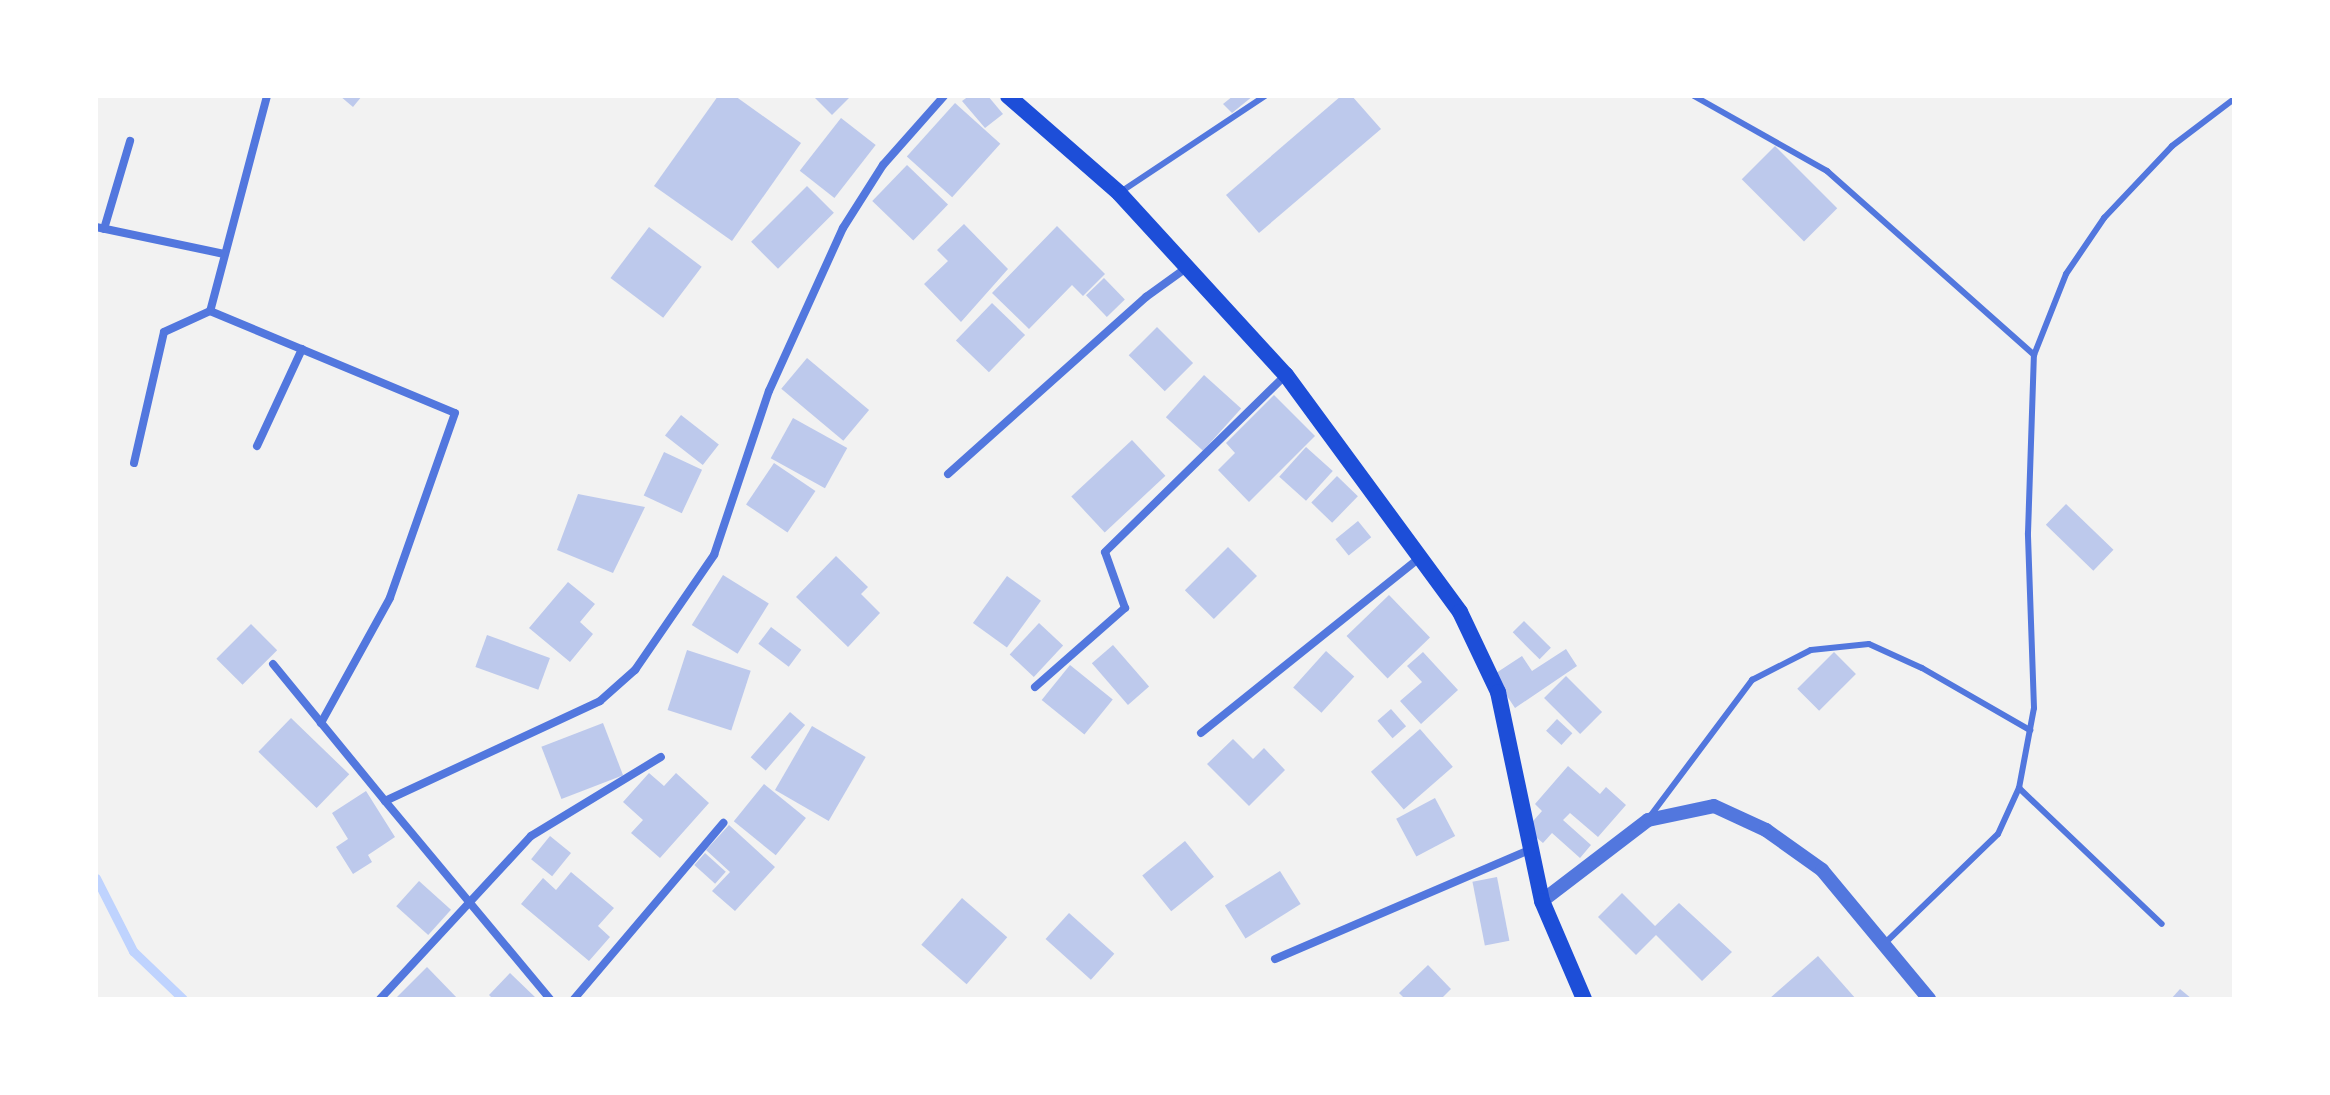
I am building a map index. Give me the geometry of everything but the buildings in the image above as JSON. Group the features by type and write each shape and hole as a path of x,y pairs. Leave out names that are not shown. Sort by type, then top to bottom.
{"main road":[{"path":"1008,96 1119,193 1286,375 1460,612 1498,692 1542,901 1584,999"}],"street":[{"path":"210,311 267,96"},
{"path":"385,801 600,701 635,670 714,555 775,377 843,228 883,165 944,96"},
{"path":"130,141 100,228 224,254"},
{"path":"948,474 1146,297 1189,266"},
{"path":"134,463 164,332 210,311 455,413 390,598 321,723"},
{"path":"257,446 302,349"},
{"path":"1035,687 1125,608 1105,552 1286,375"},
{"path":"1201,733 1421,557"},
{"path":"273,664 550,999"},
{"path":"380,999 468,899 531,836 661,757"},
{"path":"1542,901 1648,820 1714,806 1766,830 1822,870 1929,999"},
{"path":"574,999 723,823"},
{"path":"1275,959 1529,850"}],"lane":[{"path":"1119,193 1265,96"},
{"path":"1694,96 1827,171 2034,355"},
{"path":"1884,944 1998,834 2019,788 2034,708 2028,533 2034,355 2066,274 2104,218 2172,146 2234,99"},
{"path":"1648,820 1752,680 1811,650 1869,644 1922,668 2030,730"},
{"path":"2019,788 2162,924"}],"waterway":[{"path":"96,878 133,951 183,999"}]}
